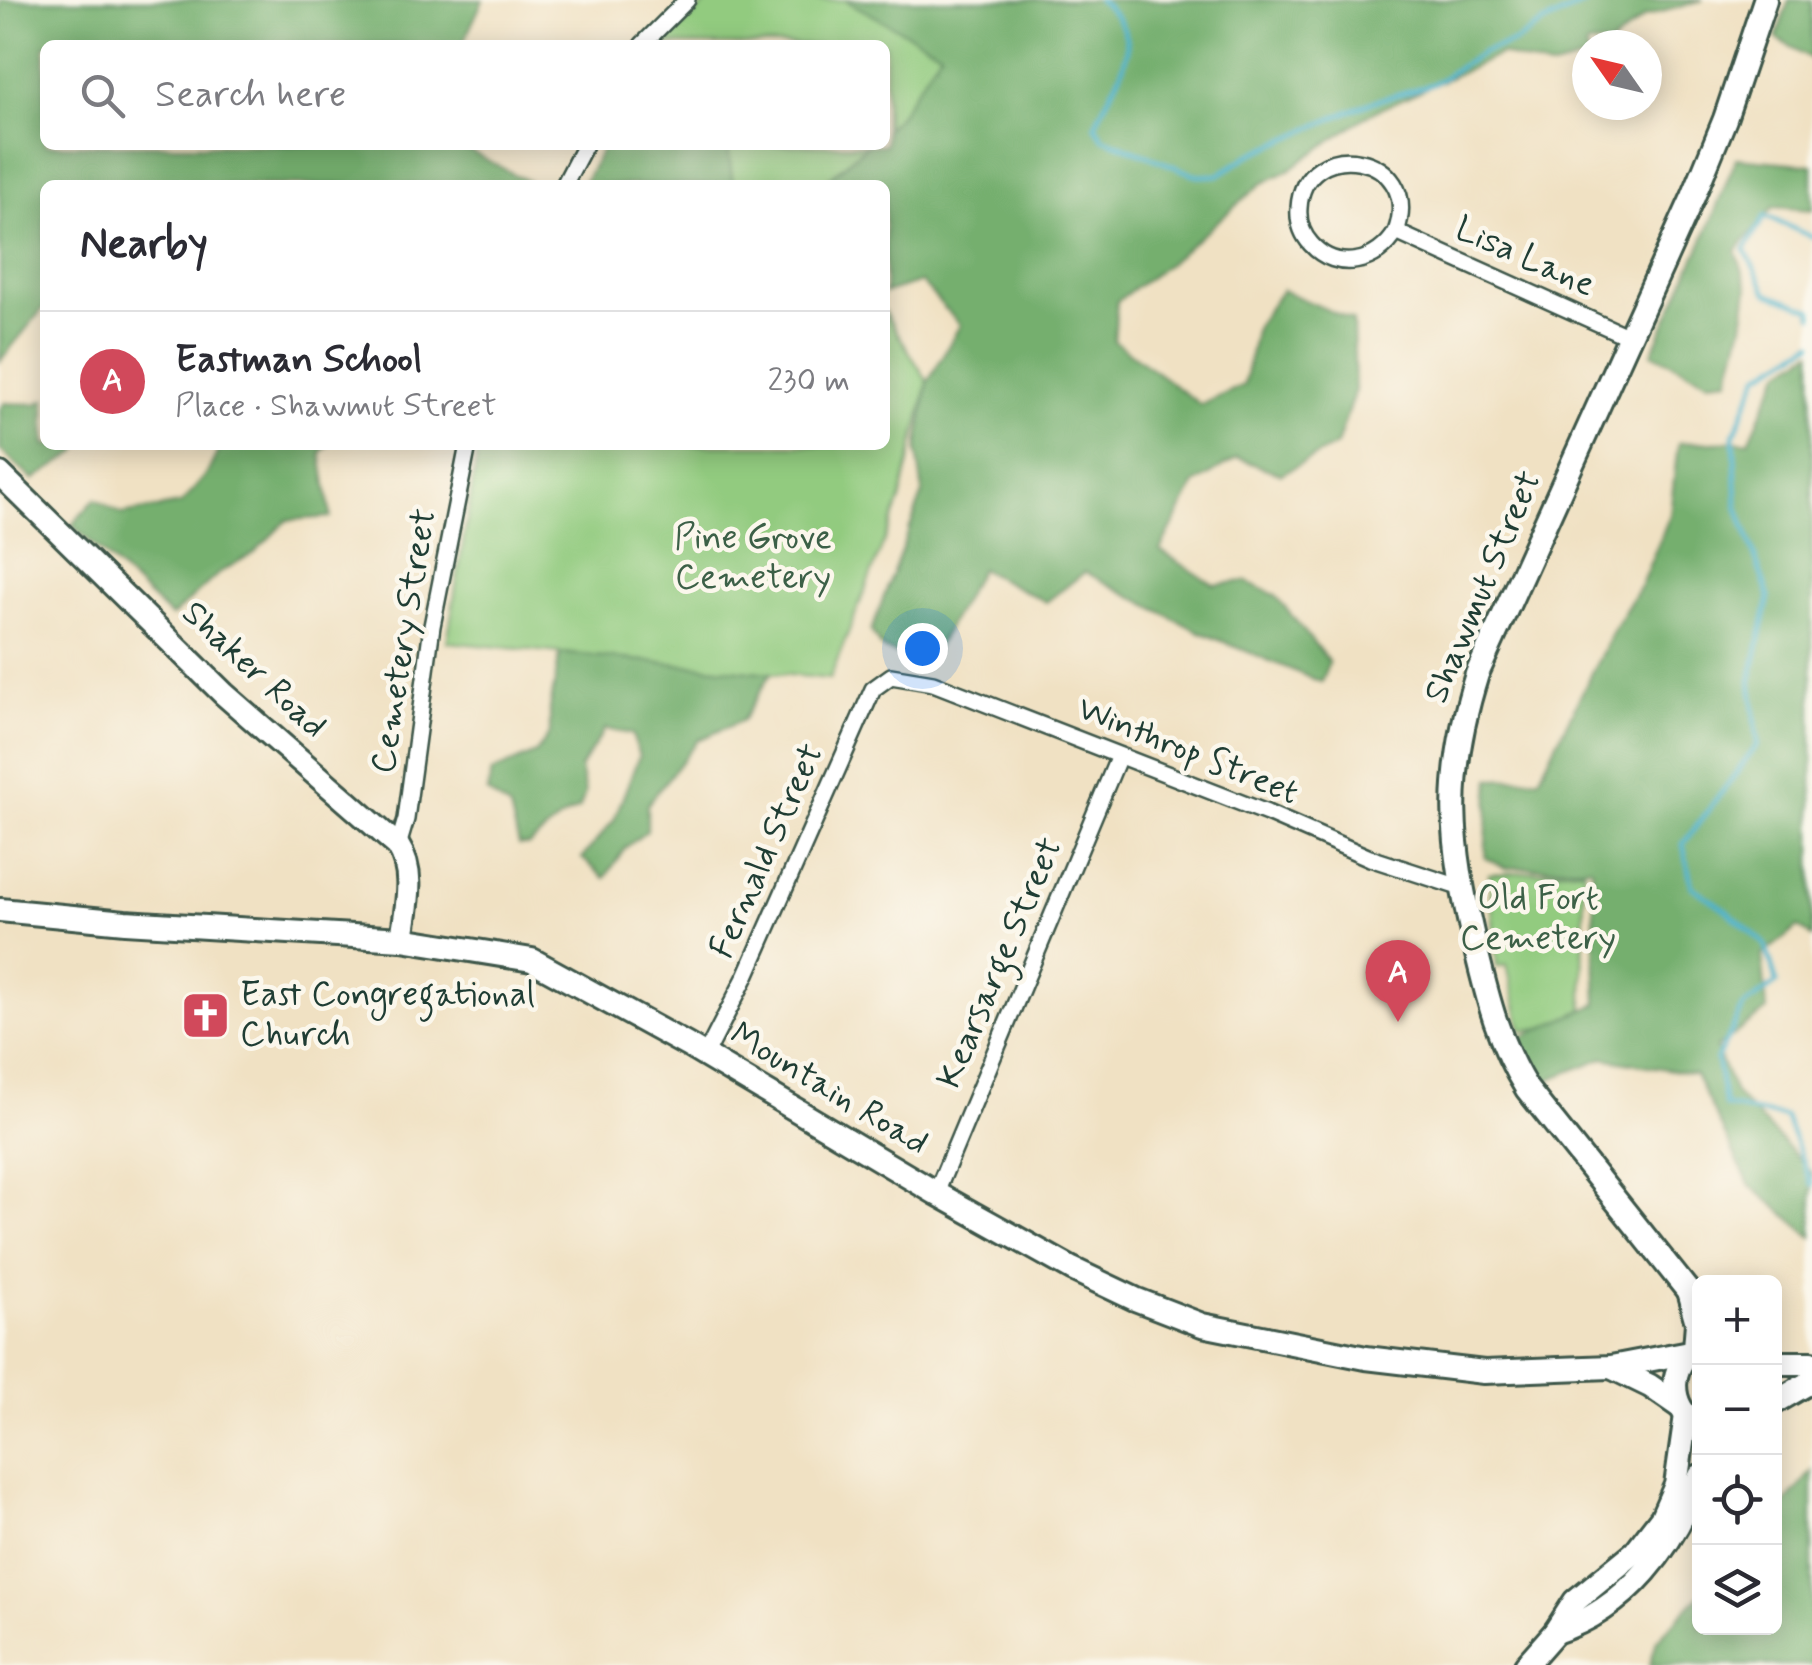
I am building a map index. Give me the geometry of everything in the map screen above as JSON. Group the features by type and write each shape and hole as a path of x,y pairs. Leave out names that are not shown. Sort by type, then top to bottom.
{"main road":[{"name":"Shawmut Street","path":"1692,1293 1527,1089 1507,1056 1491,1014 1462,888 1456,858 1453,796 1465,714 1493,635 1719,135 1765,0"},
{"name":"Shaker Road","path":"0,474 224,694 398,846"},
{"path":"398,846 405,857 409,879 402,938"},
{"name":"Mountain Road","path":"0,910 125,922 402,938 532,960 706,1056 1072,1269 1135,1300 1202,1325 1434,1368 1538,1372 1612,1367 1692,1349"},
{"path":"1526,1665 1575,1602 1635,1552 1662,1517 1676,1485 1688,1415 1675,1377 1692,1352"},
{"path":"1782,1363 1812,1363"},
{"path":"1612,1367 1650,1386 1688,1415"},
{"path":"1782,1398 1812,1381"},
{"path":"1555,1632 1594,1616 1642,1576 1683,1518 1692,1496"}],"street":[{"path":"647,40 686,0"},
{"path":"567,180 583,150"},
{"path":"1366,162 1383,171 1399,194 1401,214 1396,232 1385,248 1368,258 1349,262 1330,258 1314,247 1302,230 1302,192 1328,164 1366,162"},
{"name":"Lisa Lane","path":"1396,232 1628,337"},
{"name":"Cemetery Street","path":"398,846 406,820 432,626 467,450"},
{"name":"Winthrop Street","path":"891,676 933,683 1267,813 1370,858 1462,888"},
{"name":"Fernald Street","path":"706,1056 746,976 872,689 891,676"},
{"name":"Kearsarge Street","path":"936,1193 1118,756"}],"green space":[{"path":"0,0 483,0 464,40 40,40 40,150 468,150 525,180 40,180 40,312 0,361"},
{"path":"709,0 845,0 942,52 890,124 890,40 669,40"},
{"path":"845,0 1703,0 1644,17 1629,30 1572,30 1572,63 1549,69 1501,54 1369,114 1286,172 1261,184 1169,263 1117,301 1114,341 1201,405 1244,385 1256,326 1282,290 1353,321 1355,390 1337,445 1281,474 1237,458 1195,484 1160,550 1214,585 1245,581 1275,595 1329,662 1321,682 1200,632 1085,572 1046,602 980,569 927,665 883,649 871,631 923,493 917,452 928,382 960,325 921,282 890,291 890,180 828,180 861,150 890,150 890,124 941,52"},
{"path":"1789,0 1812,0 1812,59 1776,38"},
{"path":"601,150 861,150 828,180 586,180"},
{"path":"601,150 728,150 732,180 586,180"},
{"path":"1736,158 1812,165 1812,210 1773,207 1736,251 1748,288 1743,325 1729,379 1708,381 1652,353"},
{"name":"Pine Grove Cemetery","path":"890,321 928,382 900,501 830,679 447,642 478,450 890,450"},
{"path":"1812,351 1812,937 1798,927 1762,955 1767,1010 1716,1048 1735,1093 1812,1173 1812,1237 1749,1184 1695,1074 1603,1058 1541,1083 1515,1040 1597,1004 1592,867 1506,868 1485,858 1490,779 1539,778 1616,625 1641,585 1670,515 1678,443 1749,441 1780,372"},
{"path":"40,402 40,450 78,450 33,480 0,450 0,409 4,403"},
{"path":"219,450 324,450 331,517 287,520 255,552 219,573 171,617 72,525 95,499 122,514 181,504 207,474"},
{"path":"560,653 771,673 743,720 698,740 647,805 647,831 625,848 605,878 582,858 614,820 639,756 632,734 605,729 580,768 585,793 580,808 529,845 519,845 510,809 487,792 492,772 536,753 550,733 550,708"},
{"name":"Old Fort Cemetery","path":"1584,869 1583,1021 1522,1031 1507,965 1497,967 1489,874"},
{"path":"1812,1471 1812,1665 1650,1665 1657,1640 1692,1603 1692,1635 1782,1635 1782,1507"}],"waterway":[{"path":"1099,0 1115,16 1127,45 1120,75 1095,125 1103,138 1198,176 1218,175 1248,156 1368,103 1433,84 1483,52 1515,42 1592,0"},
{"path":"1812,237 1765,216 1745,250 1767,293 1811,309 1812,316"},
{"path":"1812,343 1759,375 1734,435 1737,505 1769,597 1751,680 1758,744 1683,844 1692,887 1765,944 1777,983 1744,1006 1717,1059 1725,1106 1785,1117 1812,1184"}],"place":[{"name":"East Congregational Church","path":"205,1015"},
{"name":"Eastman School","path":"1398,1022"}]}
